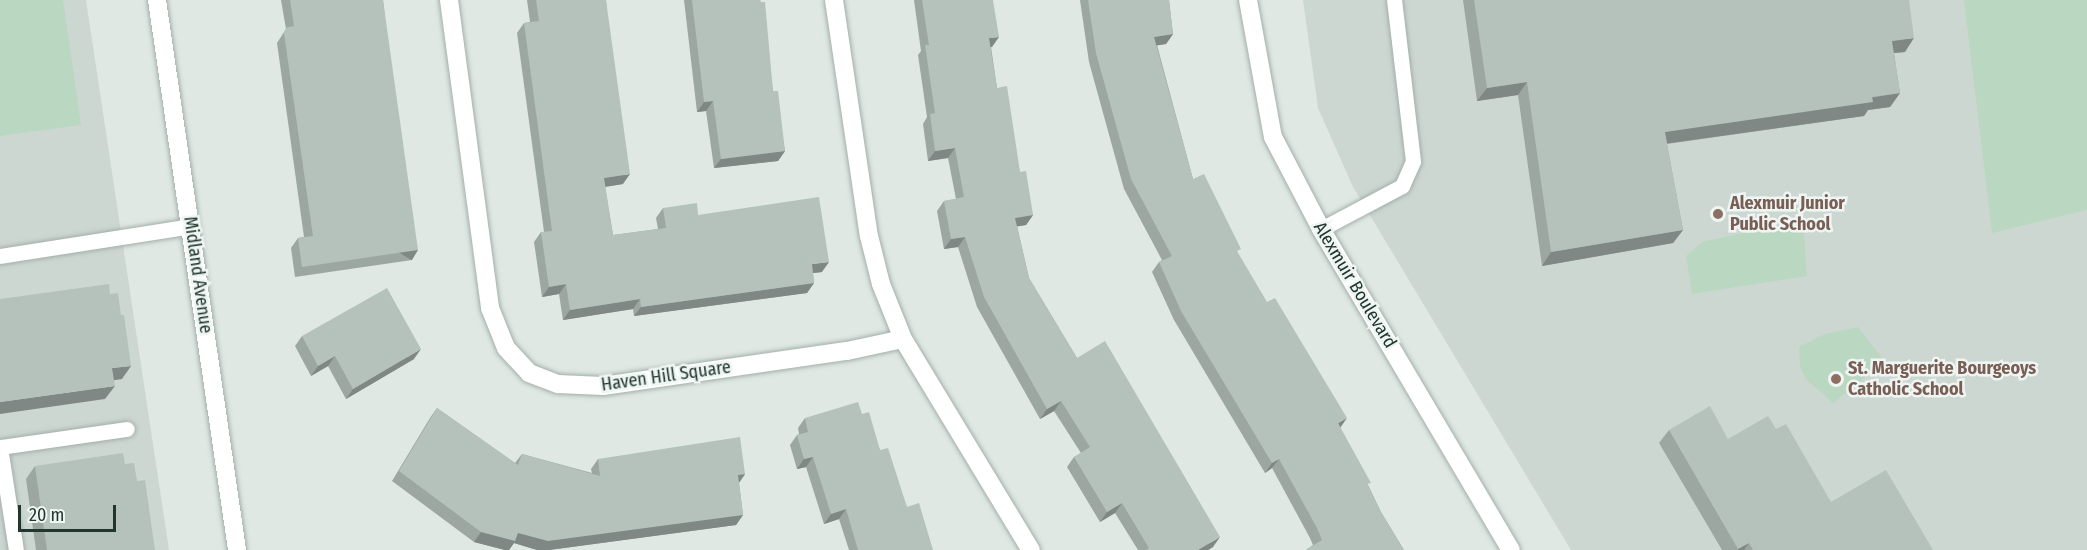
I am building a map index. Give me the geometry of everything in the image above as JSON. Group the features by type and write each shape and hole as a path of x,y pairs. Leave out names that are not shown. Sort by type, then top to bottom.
{"street":[{"name":"Midland Avenue","path":"157,0 237,550"},
{"name":"Haven Hill Square","path":"449,0 490,308 506,348 529,373 558,384 603,386 847,351 903,339"},
{"path":"834,0 869,236 881,284 903,339 1031,550"},
{"name":"Alexmuir Boulevard","path":"1248,0 1273,138 1321,229 1511,550"}],"lane":[{"path":"1321,229 1402,186 1413,160 1394,0"},
{"path":"0,256 191,226"},
{"path":"16,550 0,447 127,429"}],"shaded area":[{"path":"0,0 86,0 169,550 0,550"},
{"name":"Alexmuir Junior Public School","path":"1303,0 2087,0 2087,550 1571,550 1353,187 1318,108"}],"green space":[{"path":"0,0 63,0 81,125 0,136"},
{"path":"1964,0 2087,0 2087,210 1992,233"},
{"path":"1803,220 1807,276 1692,294 1686,256 1702,242"},
{"path":"1858,327 1882,358 1874,370 1833,403 1806,379 1800,367 1799,347 1825,334"}],"building":[{"path":"290,0 383,0 418,250 302,267 298,238 313,236 284,33 286,28 294,26"},
{"path":"536,0 606,0 630,174 604,178 613,235 666,228 663,208 697,203 698,215 819,197 829,262 812,264 814,283 641,307 640,299 570,310 566,284 549,287 541,232 552,231 524,23 539,21"},
{"path":"692,0 760,0 765,2 773,91 778,91 785,151 721,159 713,101 704,102"},
{"path":"922,0 993,0 999,37 989,38 997,88 1007,86 1020,172 1026,171 1033,215 1015,218 1029,278 1077,358 1105,341 1220,537 1198,550 1146,550 1149,548 1122,503 1107,512 1074,457 1090,447 1061,401 1047,409 984,297 965,237 951,239 944,201 964,197 955,148 935,151 930,114 935,113 925,45 929,45"},
{"path":"1088,0 1169,0 1173,34 1154,37 1193,179 1204,174 1241,249 1237,251 1267,302 1275,298 1347,418 1338,423 1371,483 1367,484 1381,512 1404,550 1307,550 1322,540 1317,528 1279,459 1272,463 1181,311 1159,262 1172,256 1131,179 1096,53"},
{"path":"1474,0 1909,0 1914,38 1892,41 1900,93 1872,97 1873,102 1665,132 1683,230 1551,252 1527,82 1487,88"},
{"path":"109,284 110,294 118,293 121,315 124,315 131,366 112,368 115,386 0,402 0,299"},
{"path":"387,288 421,349 353,389 335,356 318,366 302,336"},
{"path":"858,402 862,414 869,412 880,450 888,448 907,507 919,503 933,550 858,550 846,509 831,514 813,457 804,459 797,435 808,432 805,418"},
{"path":"1710,406 1728,439 1768,416 1776,429 1786,424 1831,502 1886,470 1933,550 1753,550 1749,543 1738,549 1669,430"},
{"path":"437,408 518,465 522,454 600,476 598,459 740,437 745,474 738,475 743,515 548,541 518,533 515,541 481,532 399,471"},
{"path":"123,453 125,464 134,463 137,481 145,480 155,550 47,550 35,466"}],"place":[{"name":"Alexmuir Junior Public School","path":"1718,214"},
{"name":"St. Marguerite Bourgeoys Catholic School","path":"1836,379"}]}
